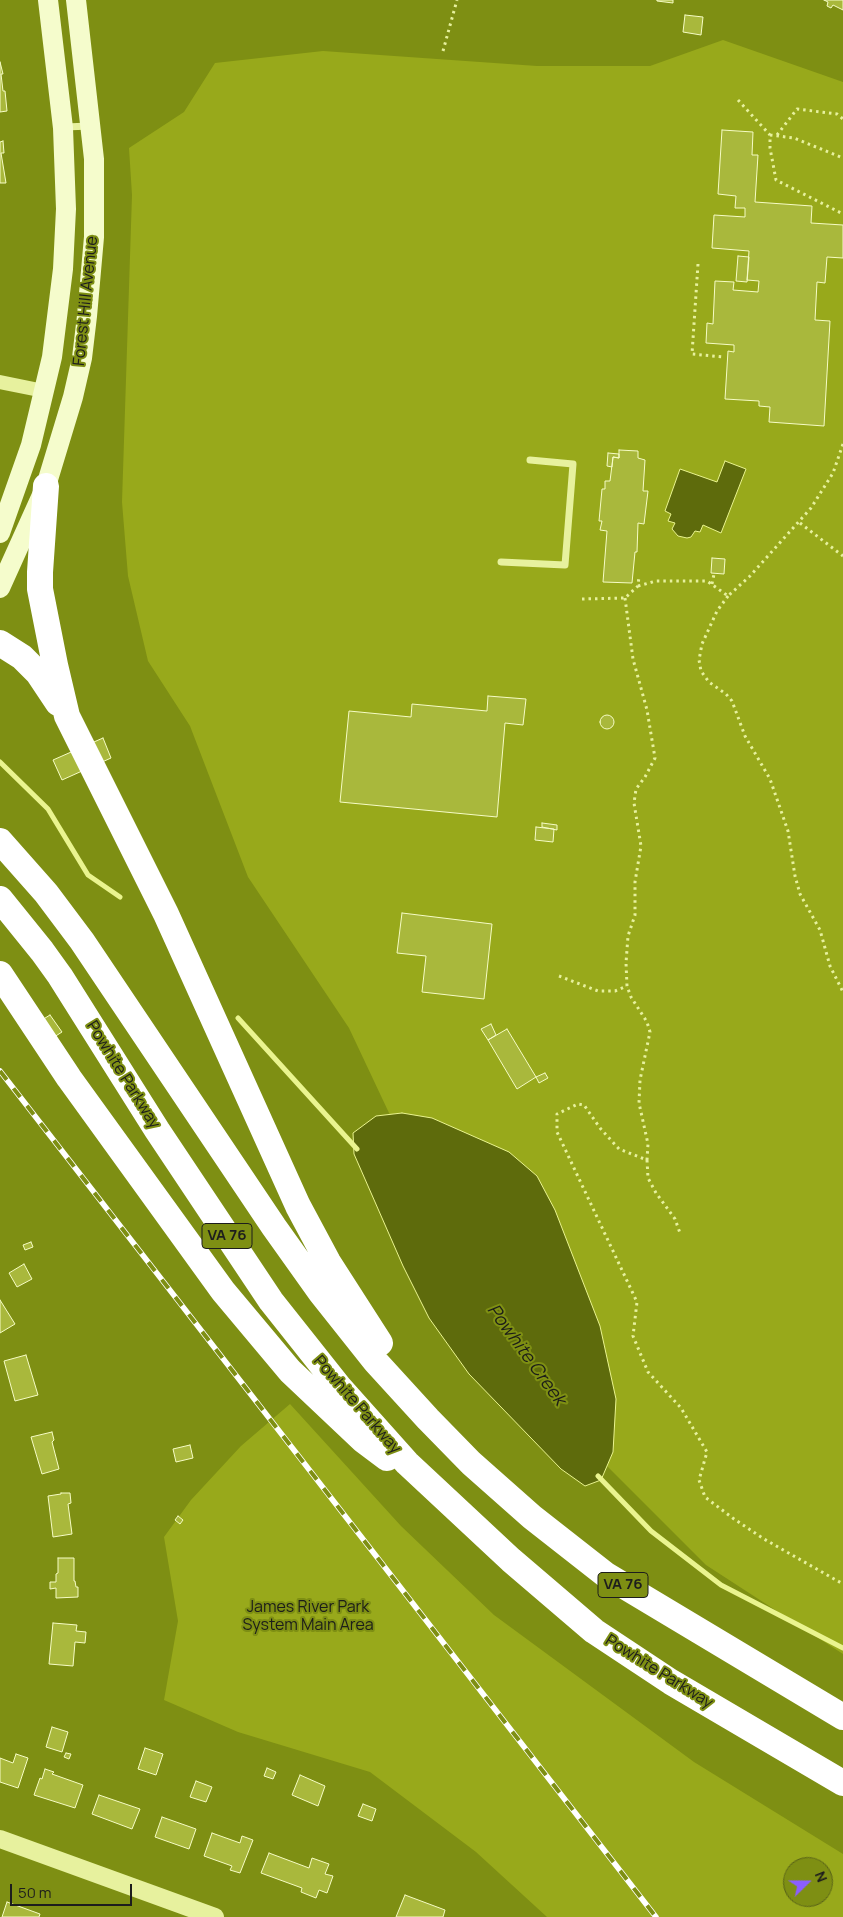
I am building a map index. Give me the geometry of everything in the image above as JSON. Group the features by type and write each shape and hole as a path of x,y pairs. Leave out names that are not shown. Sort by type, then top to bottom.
{"highway":[{"path":"46,486 40,589 54,664 67,716"},
{"path":"0,643 22,657 38,674 67,716 166,914 298,1206 328,1262 428,1419"},
{"name":"VA 76","path":"0,841 46,893 82,941 274,1227 321,1293 375,1361 428,1419 471,1463 532,1517 606,1575 843,1717"},
{"name":"Powhite Parkway","path":"0,899 42,952 157,1130 271,1301 340,1388 407,1463 442,1498 511,1560 594,1631 671,1682 843,1783"},
{"path":"0,914 42,952"},
{"path":"0,974 69,1078 165,1213 247,1320 290,1371 363,1440 442,1498"}],"main road":[{"name":"Forest Hill Avenue","path":"0,533 31,445 44,391 52,357 63,269 66,209 62,128 48,0"},
{"name":"Forest Hill Avenue","path":"0,588 46,486 73,397 82,358 91,283 94,207 91,126 76,0"}],"street":[{"path":"0,382 44,391"},
{"path":"0,1839 215,1917"}],"lane":[{"path":"62,128 91,126"},
{"path":"501,562 565,564 573,464 530,460"}],"path":[{"path":"443,50 457,0"},
{"path":"738,100 770,135 770,148 776,180 843,214"},
{"path":"777,135 797,109 837,114 843,119"},
{"path":"770,135 794,138 843,158"},
{"path":"698,264 692,354 723,357"},
{"path":"843,444 832,474 800,523 783,538 750,576 728,596 717,611 702,644 699,660 701,671 709,682 726,694 732,701 745,736 770,779 788,831 795,876 800,894 820,930 830,966 843,992"},
{"path":"800,523 843,556"},
{"path":"712,584 714,574"},
{"path":"638,586 639,576"},
{"path":"582,599 625,598 638,586 656,581 707,581 728,596"},
{"path":"625,598 633,659 647,710 655,758 636,789 634,803 640,846 635,882 635,914 628,936 627,986 631,997 648,1022 650,1032 640,1080 639,1103 648,1144 648,1178 656,1193 675,1219 680,1233"},
{"path":"559,976 598,991 615,991 627,986"},
{"path":"647,1160 619,1148 600,1128 584,1105 578,1104 557,1114 557,1132 637,1302 633,1336 648,1372 681,1408 707,1452 700,1480 705,1497 734,1520 764,1539 843,1584"}],"green space":[{"path":"723,40 843,82 843,1654 706,1565 604,1463 438,1217 349,1028 248,877 190,726 148,661 128,576 122,502 132,195 129,148 184,112 215,63 323,51 537,66 650,66"},
{"name":"James River Park System Main Area","path":"290,1404 401,1526 494,1615 694,1762 843,1854 843,1917 547,1917 476,1852 370,1772 238,1732 164,1700 178,1621 164,1537 191,1500 241,1446"}],"water":[{"path":"725,461 746,469 721,533 703,525 700,532 695,531 691,537 678,536 672,529 675,523 668,521 671,514 665,511 680,469 717,482"},
{"path":"402,1113 432,1118 509,1152 537,1176 555,1210 600,1326 616,1399 613,1452 601,1480 585,1486 561,1469 469,1374 429,1318 403,1266 354,1154 353,1133 376,1116"}],"building":[{"path":"673,0 673,3 657,1"},
{"path":"824,0 843,0 843,10 833,5 831,8 827,6 828,2"},
{"path":"685,15 703,17 701,35 683,32"},
{"path":"0,62 7,111 0,112"},
{"path":"722,130 753,132 752,155 758,155 755,202 812,206 811,223 843,225 843,258 827,257 825,283 817,282 815,320 830,321 824,426 769,422 770,407 759,406 759,401 725,399 728,351 734,352 734,345 706,343 707,323 713,324 715,281 734,282 733,290 758,292 759,281 747,280 749,251 712,248 714,215 745,217 745,208 735,208 736,196 718,194"},
{"path":"3,141 4,153 1,153 6,183 0,183 0,142"},
{"path":"738,256 749,257 747,282 736,281"},
{"path":"619,450 638,451 638,458 645,460 643,491 648,491 644,524 638,523 637,552 635,552 632,583 603,582 607,531 600,530 602,521 599,521 602,489 605,489 605,481 610,481 613,457 619,458"},
{"path":"608,453 619,454 619,458 613,457 612,467 607,466"},
{"path":"712,558 725,559 724,574 711,573"},
{"path":"488,696 526,699 523,725 505,723 497,817 340,802 349,711 411,717 412,704 487,711"},
{"path":"604,715 610,715 614,722 610,729 604,729 600,725 600,719"},
{"path":"103,738 111,758 62,780 53,760"},
{"path":"542,823 557,825 557,830 542,827"},
{"path":"536,827 554,829 553,842 535,840"},
{"path":"402,913 492,924 484,999 422,992 426,956 397,953"},
{"path":"50,1015 62,1032 40,1046 29,1028"},
{"path":"491,1024 496,1035 488,1040 481,1029"},
{"path":"507,1029 536,1077 517,1089 488,1040"},
{"path":"545,1073 548,1078 539,1083 536,1077"},
{"path":"31,1242 33,1247 25,1250 23,1245"},
{"path":"24,1264 32,1279 17,1287 9,1273"},
{"path":"0,1300 15,1324 0,1333"},
{"path":"26,1355 38,1395 15,1401 4,1361"},
{"path":"52,1432 54,1440 52,1442 59,1469 42,1474 31,1437"},
{"path":"190,1445 193,1458 176,1462 173,1449"},
{"path":"70,1493 71,1503 68,1504 72,1534 53,1537 48,1496"},
{"path":"178,1516 183,1520 180,1524 175,1520"},
{"path":"58,1558 74,1558 74,1581 76,1587 78,1587 78,1597 56,1598 56,1588 50,1589 50,1582 56,1582"},
{"path":"53,1623 77,1625 76,1631 86,1632 85,1643 75,1642 73,1666 49,1664"},
{"path":"52,1727 68,1732 62,1752 46,1747"},
{"path":"145,1748 163,1754 156,1775 138,1769"},
{"path":"66,1753 71,1754 69,1759 64,1757"},
{"path":"16,1754 28,1758 18,1788 0,1782 0,1758 13,1763"},
{"path":"267,1768 276,1772 273,1779 264,1776"},
{"path":"45,1769 54,1772 52,1774 83,1785 75,1808 34,1795"},
{"path":"300,1775 325,1786 318,1806 292,1795"},
{"path":"196,1781 212,1787 206,1802 190,1797"},
{"path":"99,1795 140,1809 132,1829 92,1814"},
{"path":"363,1804 376,1809 372,1821 358,1816"},
{"path":"162,1817 196,1829 189,1849 155,1837"},
{"path":"212,1833 240,1843 242,1836 253,1840 240,1873 230,1870 232,1866 204,1856"},
{"path":"269,1853 309,1868 312,1858 329,1864 325,1874 333,1876 327,1893 319,1890 316,1898 301,1892 302,1888 261,1873"},
{"path":"405,1895 445,1910 443,1917 396,1917"},
{"path":"7,1902 40,1914 39,1917 2,1917"}],"waterway":[{"name":"Powhite Creek","path":"0,762 48,809 88,875 120,897"},
{"name":"Powhite Creek","path":"238,1018 357,1149"},
{"name":"Powhite Creek","path":"598,1476 651,1531 721,1585 843,1648"}],"railway":[{"path":"0,1071 656,1917"}]}
